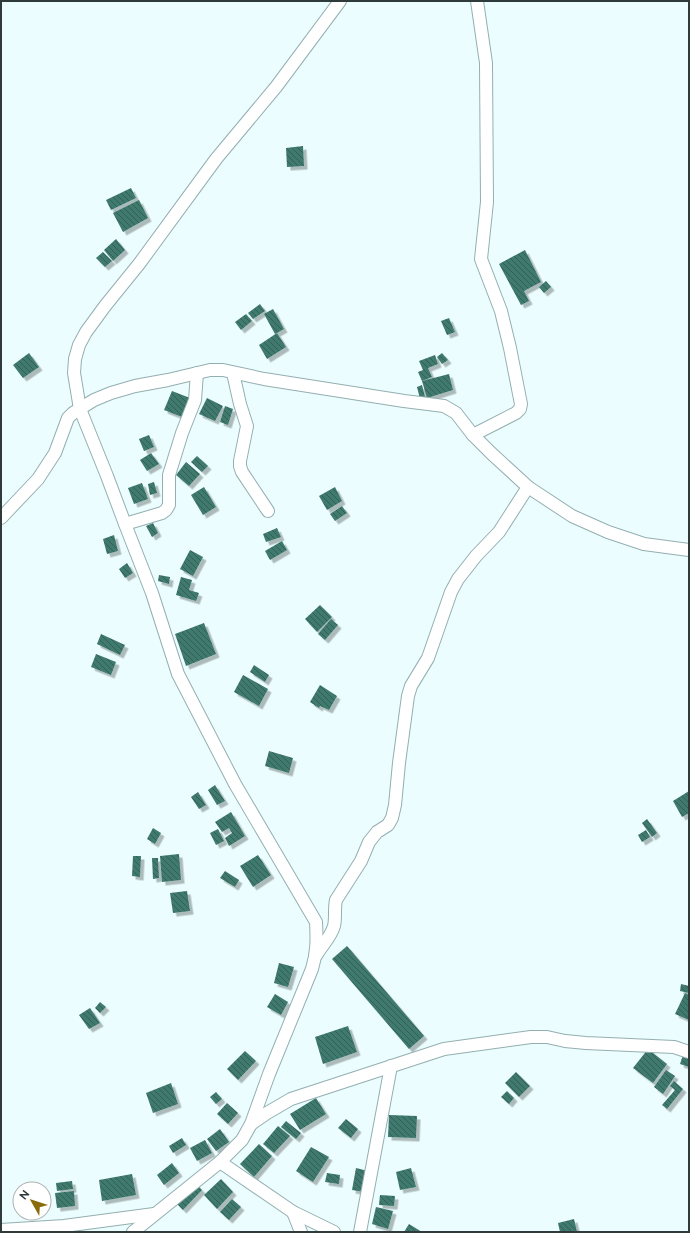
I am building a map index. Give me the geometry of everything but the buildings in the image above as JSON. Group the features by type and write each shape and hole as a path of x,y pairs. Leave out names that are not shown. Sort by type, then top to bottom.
{"street":[{"path":"329,937 316,922 235,784 178,674 152,593 80,409 74,373 75,359 79,345 86,332 139,264 216,160 276,87 340,1"},
{"path":"473,435 516,413 522,404 501,311 480,260 487,202 486,63 477,1"},
{"path":"1,518 38,479 55,453 68,418 73,413 94,400 135,386 210,370 223,370 344,392 444,406 456,413 473,435 528,487 572,516 608,532 644,544 689,550"},
{"path":"125,524 162,513 169,506 170,470 194,400 197,373"},
{"path":"233,373 247,426 240,466 242,472 268,511"},
{"path":"316,954 329,937 334,927 334,908 336,900 361,861 369,842 377,832 388,825 392,818 395,805 398,763 408,696 411,686 428,658 451,592 458,579 476,556 499,532 528,487"},
{"path":"133,1232 147,1223 220,1162 242,1140 251,1124 269,1074 312,970 316,954 316,922"},
{"path":"251,1124 291,1099 444,1049 531,1037 547,1037 565,1041 586,1043 674,1047 689,1052"},
{"path":"360,1232 391,1066"},
{"path":"220,1162 293,1212 334,1232"},
{"path":"293,1212 301,1232"},
{"path":"1,1230 147,1223"}]}
